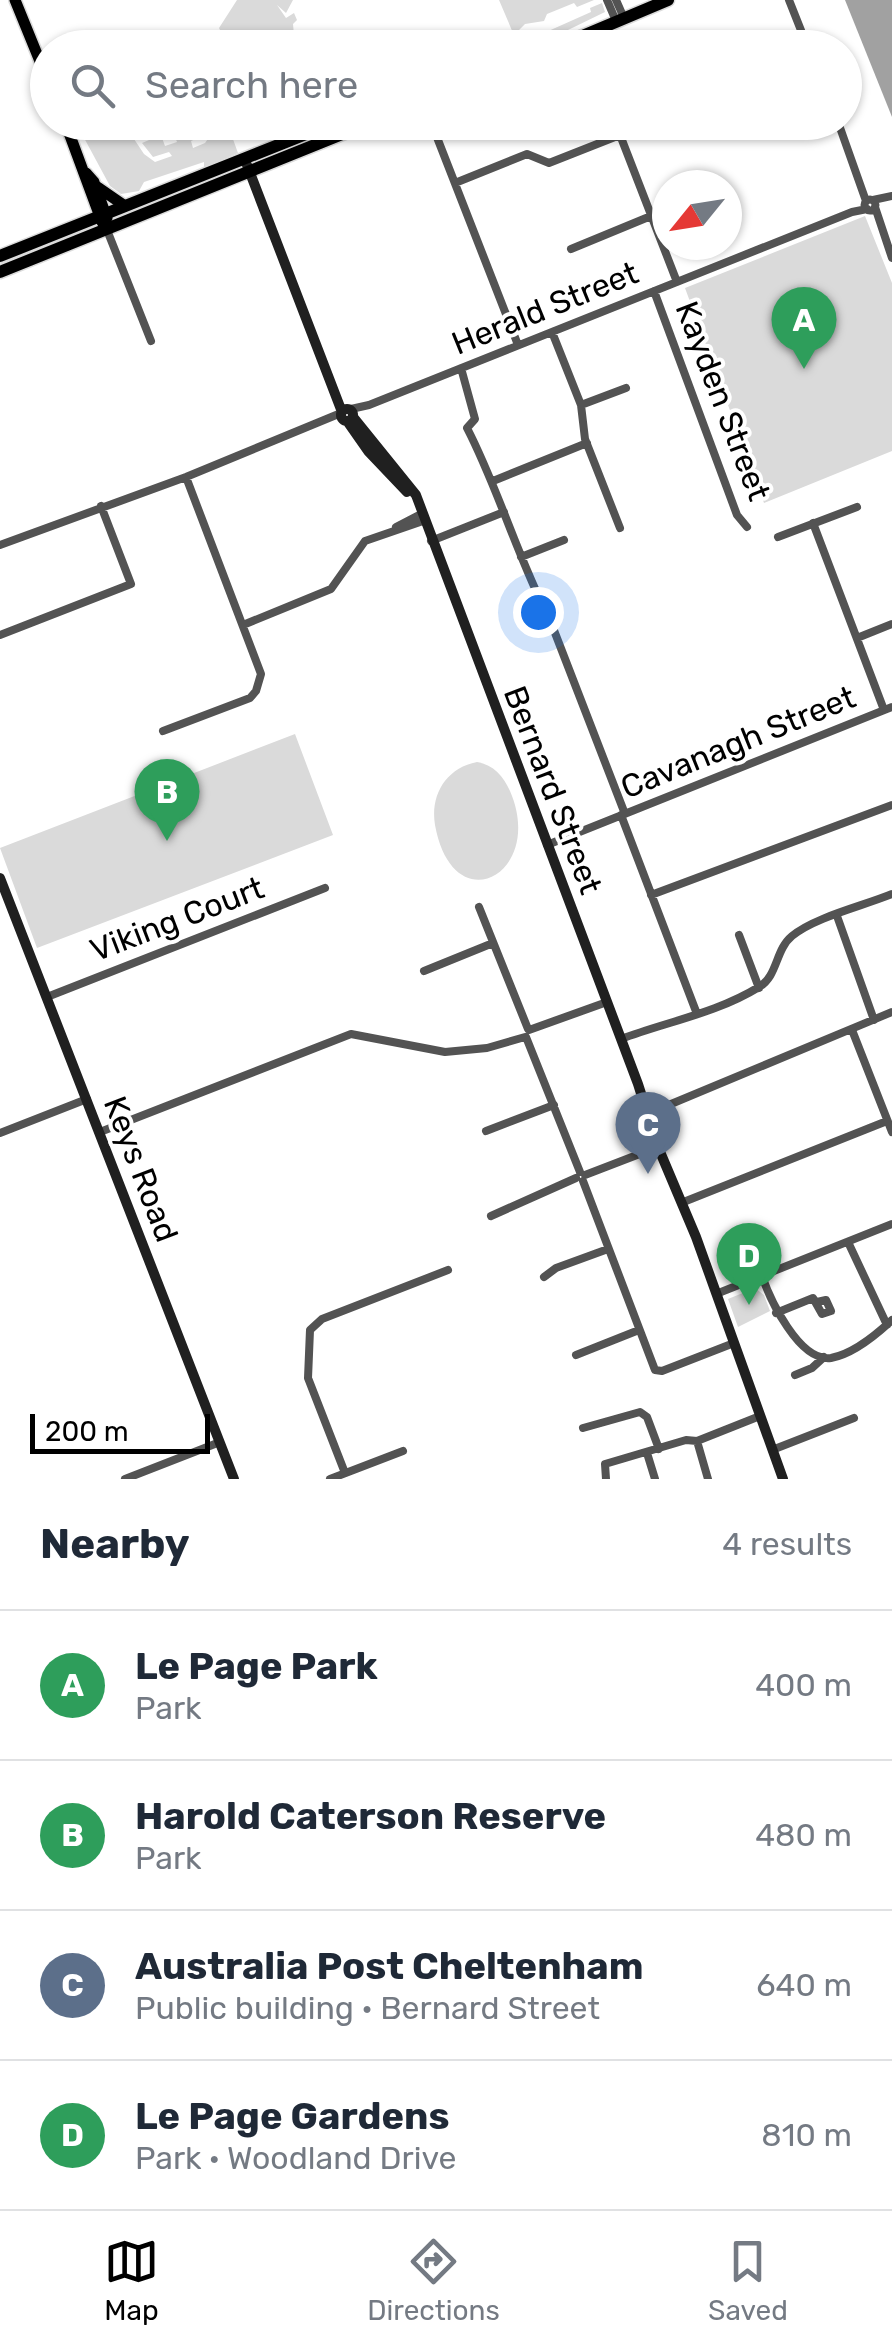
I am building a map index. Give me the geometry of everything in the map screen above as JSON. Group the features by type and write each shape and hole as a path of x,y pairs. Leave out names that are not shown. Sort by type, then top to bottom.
{"highway":[{"path":"602,30 668,0"},
{"path":"0,272 107,230 300,140"},
{"path":"0,256 126,206 321,140"}],"main road":[{"path":"15,0 30,37"},
{"path":"72,140 92,201 103,215"},
{"path":"86,173 96,186 126,206"},
{"path":"96,186 107,230"},
{"path":"75,226 92,201"}],"street":[{"path":"607,0 620,19"},
{"path":"616,0 620,19"},
{"path":"790,0 801,30"},
{"path":"438,140 518,345"},
{"path":"455,183 527,154 549,163 607,140"},
{"path":"622,140 677,282"},
{"path":"845,140 892,258"},
{"name":"Bernard Street","path":"248,166 347,414 368,451 402,485 422,518 696,1236 783,1479"},
{"name":"Herald Street","path":"0,544 186,477 891,196"},
{"path":"571,249 651,216"},
{"path":"107,230 151,342"},
{"name":"Kayden Street","path":"654,291 738,515 746,526"},
{"path":"552,332 580,405 587,443 620,528"},
{"path":"461,368 475,419 467,428 492,481 538,601 550,620 696,1014"},
{"path":"580,405 626,388"},
{"path":"492,481 587,443"},
{"path":"163,731 255,694 261,670 186,477"},
{"path":"0,634 131,584 101,506"},
{"path":"778,537 857,507"},
{"path":"431,541 504,512"},
{"path":"243,624 331,589 362,544 422,518"},
{"path":"813,523 888,709"},
{"path":"521,557 564,540"},
{"path":"857,638 892,624"},
{"name":"Cavanagh Street","path":"547,845 888,709"},
{"path":"651,895 892,805"},
{"name":"Keys Road","path":"0,878 234,1479"},
{"name":"Viking Court","path":"47,997 325,888"},
{"path":"621,1039 758,988 770,976 788,940 802,930 892,894"},
{"path":"479,907 656,1371 734,1343"},
{"path":"837,916 874,1020"},
{"path":"739,935 758,988"},
{"path":"424,971 493,944"},
{"path":"100,1132 351,1034 445,1052 486,1048 607,1002"},
{"path":"649,1113 892,1012"},
{"path":"852,1030 892,1132"},
{"path":"0,1132 88,1099"},
{"path":"486,1131 554,1105"},
{"path":"683,1202 887,1121"},
{"path":"491,1216 523,1199 660,1146"},
{"path":"716,1294 892,1224"},
{"path":"759,1278 776,1313 797,1338 831,1358 867,1341 889,1323 848,1242"},
{"path":"544,1278 556,1268 608,1249"},
{"path":"345,1473 308,1378 310,1330 322,1319 448,1270"},
{"path":"776,1313 813,1298 817,1302"},
{"path":"576,1354 639,1330"},
{"path":"795,1376 824,1357"},
{"path":"584,1428 640,1412 647,1417 659,1449"},
{"path":"606,1479 604,1464 697,1440 760,1416"},
{"path":"772,1450 854,1418"},
{"path":"697,1440 696,1448 708,1479"},
{"path":"124,1479 220,1442"},
{"path":"330,1479 402,1451"},
{"path":"647,1453 655,1479"}],"shaded area":[{"path":"237,0 293,0 286,13 277,5 286,18 294,13 297,20 294,30 219,28"},
{"path":"499,0 594,0 577,7 574,3 547,14 544,21 512,30"},
{"path":"845,0 892,0 892,117 862,42 862,30 857,30"},
{"path":"602,3 605,12 568,30 551,30"},
{"path":"85,140 135,140 155,162 172,156 169,152 153,157 142,143 163,140 165,146 176,140 193,140 193,148 207,140 233,140 238,153 204,168 204,162 144,182 139,191 121,194 110,186"},
{"path":"865,216 892,283 892,451 764,503 685,288"},
{"path":"295,734 333,835 37,948 0,848"},
{"path":"477,762 493,769 504,781 518,820 516,845 507,864 493,876 476,880 459,873 445,855 434,814 442,784 457,770"},
{"path":"755,1288 764,1295 770,1311 738,1327 728,1299"}],"place":[{"name":"Le Page Park","path":"804,369"},
{"name":"Harold Caterson Reserve","path":"167,841"},
{"name":"Australia Post Cheltenham","path":"648,1174"},
{"name":"Le Page Gardens","path":"749,1305"}]}
